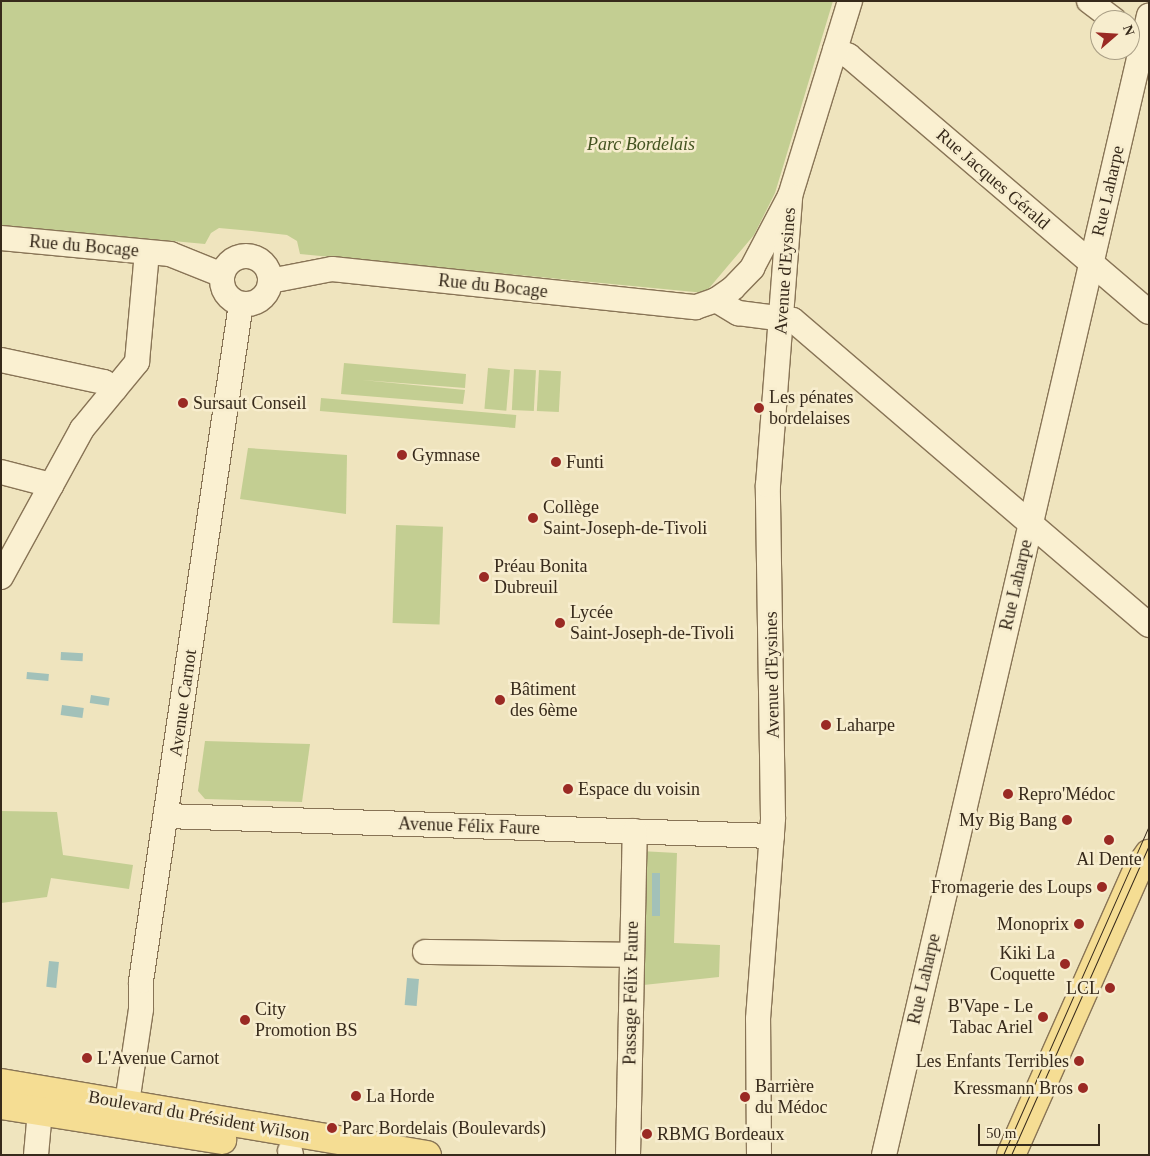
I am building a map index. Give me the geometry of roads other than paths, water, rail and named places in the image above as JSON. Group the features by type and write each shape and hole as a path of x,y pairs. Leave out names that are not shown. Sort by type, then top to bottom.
{"main road":[{"path":"1011,1155 1137,871 1149,854"},
{"name":"Boulevard du Président Wilson","path":"1,1083 127,1103 285,1133 427,1155"},
{"name":"Boulevard du Président Wilson","path":"1,1105 298,1153"}],"street":[{"name":"Avenue d'Eysines","path":"743,279 759,257 790,196 850,1"},
{"path":"1089,1 1101,10"},
{"name":"Rue Laharpe","path":"1140,30 1149,15"},
{"name":"Rue Jacques Gérald","path":"835,50 849,56 1149,312"},
{"name":"Rue Laharpe","path":"884,1155 1091,263 1131,60"},
{"name":"Avenue d'Eysines","path":"759,1155 758,1019 772,836 768,485 790,196"},
{"name":"Rue du Bocage","path":"1,238 147,252 183,258 222,275"},
{"path":"1,578 8,551 51,484 90,417 137,362 147,252"},
{"path":"249,256 262,262 270,281 268,289 257,302 241,304 228,296 222,275 235,258 249,256"},
{"name":"Rue du Bocage","path":"270,281 332,269 696,307 716,300 743,279"},
{"path":"716,300 738,313 793,320 1149,625"},
{"name":"Avenue Carnot","path":"127,1103 166,816 241,304"},
{"path":"1,360 104,382 115,389"},
{"path":"1,472 51,484"},
{"name":"Avenue Félix Faure","path":"166,816 772,836"},
{"name":"Passage Félix Faure","path":"628,1155 630,955 635,831"},
{"path":"426,952 630,955"},
{"path":"127,1103 138,1127"},
{"path":"36,1155 40,1111"}],"water":[{"path":"61,652 83,653 83,661 61,660"},
{"path":"27,672 49,674 48,681 26,679"},
{"path":"91,695 110,698 109,706 90,703"},
{"path":"62,705 84,708 82,718 61,715"},
{"path":"652,873 660,873 660,916 652,916"},
{"path":"49,961 59,962 56,988 46,987"},
{"path":"407,978 419,979 417,1006 405,1005"}],"tram line":[{"path":"1003,1155 1149,826"},
{"path":"1011,1155 1149,845"}],"place":[{"name":"Sursaut Conseil","path":"183,403"},
{"name":"Les pénates bordelaises","path":"759,408"},
{"name":"Gymnase","path":"402,455"},
{"name":"Funti","path":"556,462"},
{"name":"Collège Saint-Joseph-de-Tivoli","path":"533,518"},
{"name":"Préau Bonita Dubreuil","path":"484,577"},
{"name":"Lycée Saint-Joseph-de-Tivoli","path":"560,623"},
{"name":"Bâtiment des 6ème","path":"500,700"},
{"name":"Laharpe","path":"826,725"},
{"name":"Espace du voisin","path":"568,789"},
{"name":"Repro'Médoc","path":"1008,794"},
{"name":"My Big Bang","path":"1067,820"},
{"name":"Al Dente","path":"1109,840"},
{"name":"Fromagerie des Loups","path":"1102,887"},
{"name":"Monoprix","path":"1079,924"},
{"name":"Kiki La Coquette","path":"1065,964"},
{"name":"LCL","path":"1110,988"},
{"name":"B'Vape - Le Tabac Ariel","path":"1043,1017"},
{"name":"City Promotion BS","path":"245,1020"},
{"name":"L'Avenue Carnot","path":"87,1058"},
{"name":"Les Enfants Terribles","path":"1079,1061"},
{"name":"Kressmann Bros","path":"1083,1088"},
{"name":"La Horde","path":"356,1096"},
{"name":"Barrière du Médoc","path":"745,1097"},
{"name":"Parc Bordelais (Boulevards)","path":"332,1128"},
{"name":"RBMG Bordeaux","path":"647,1134"}],"park label":[{"name":"Parc Bordelais","path":"641,144"}]}
